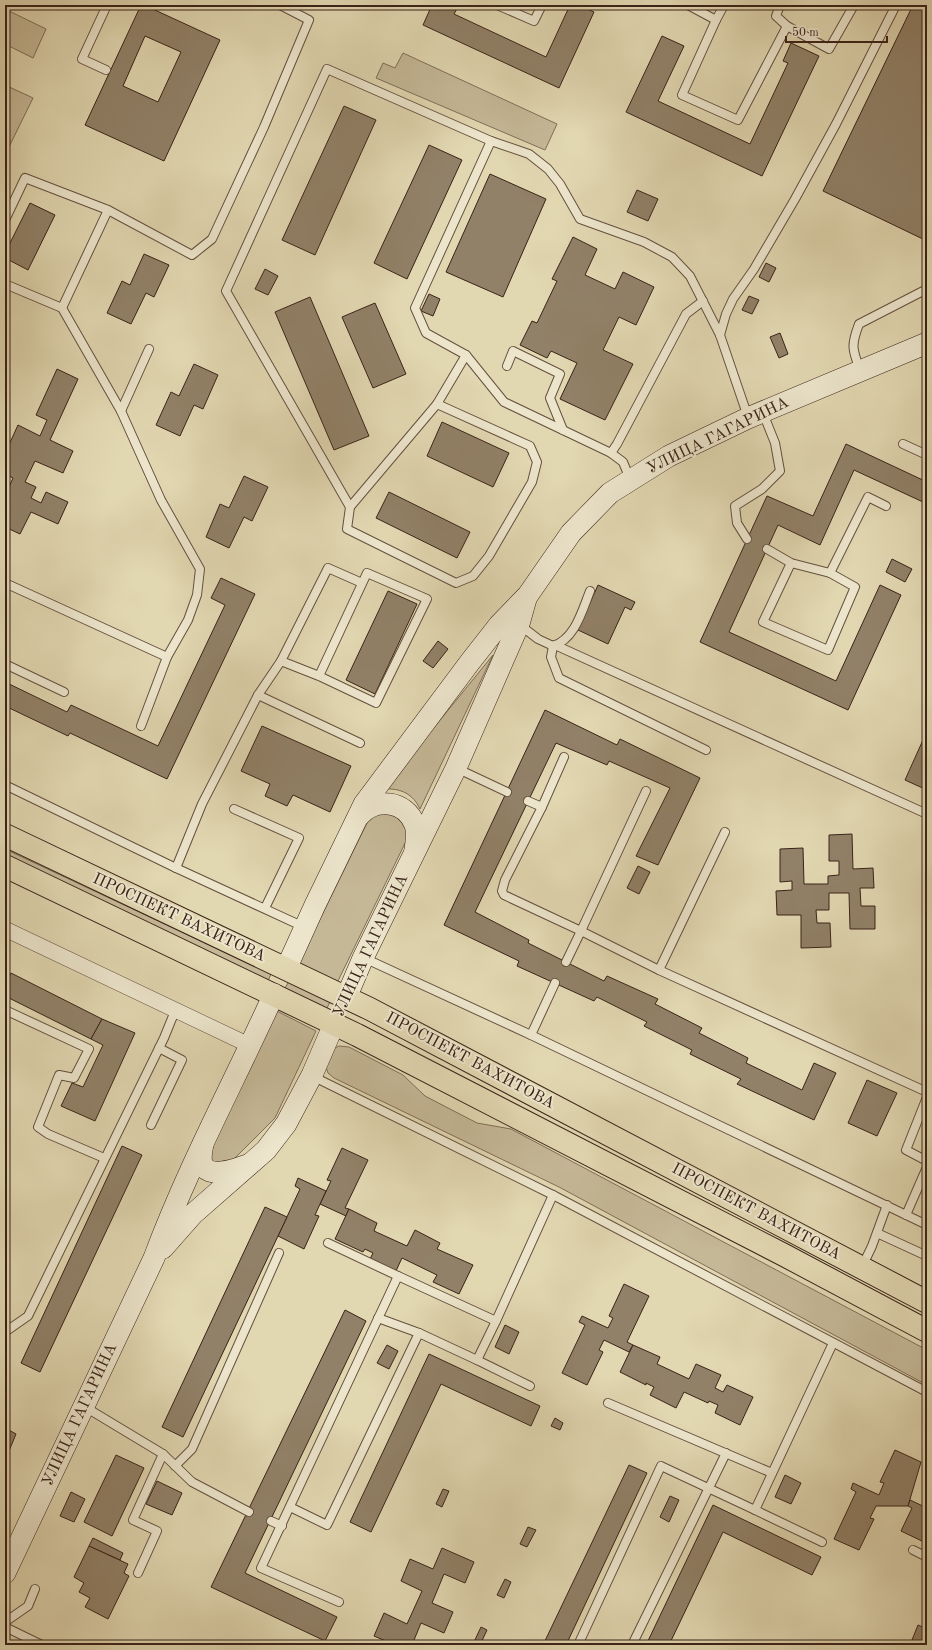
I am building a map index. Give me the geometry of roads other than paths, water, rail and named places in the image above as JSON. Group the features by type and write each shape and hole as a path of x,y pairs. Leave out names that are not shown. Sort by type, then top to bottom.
{"main road":[{"name":"УЛИЦА ГАГАРИНА","path":"5,1573 154,1258 170,1215 251,1046 304,927 353,825 364,804 470,662 499,625 528,595 571,533 610,493 669,456 756,415 927,343"},
{"name":"УЛИЦА ГАГАРИНА","path":"154,1258 194,1214 266,1150 286,1124 312,1075 363,958 456,768 519,624 528,595"},
{"path":"353,825 363,811 373,805 386,803 398,806 408,814 415,825 417,837 415,853"},
{"name":"ПРОСПЕКТ ВАХИТОВА","path":"5,835 370,1009 927,1302"},
{"name":"ПРОСПЕКТ ВАХИТОВА","path":"5,866 358,1035 770,1247 927,1331"},
{"path":"203,1144 201,1161 202,1165 207,1170 224,1172 251,1163"}],"street":[{"path":"5,929 251,1046"}],"lane":[{"path":"106,70 82,59 107,5"},
{"path":"5,220 25,178 108,210 192,255 212,239 264,127 309,20 280,5"},
{"path":"497,5 534,21 542,5"},
{"path":"688,5 716,20"},
{"path":"724,5 682,95 738,120 786,26"},
{"path":"780,5 776,16 786,26 829,49 854,5"},
{"path":"720,335 726,314 733,299 754,269 836,124 896,5"},
{"path":"350,507 226,291 327,69 491,141 529,154 548,169 560,184 580,219 644,242 672,257 690,276 720,335 756,415 775,443 779,459 780,471 762,489 735,506 737,523 747,540"},
{"path":"491,141 415,308 426,333 466,355 504,402 611,453 623,462 630,480"},
{"path":"62,308 108,210"},
{"path":"5,284 62,308 121,411 161,500 200,569 197,595 188,620 167,657 141,726"},
{"path":"861,371 852,351 853,339 859,324 927,289"},
{"path":"611,453 686,314 703,301"},
{"path":"121,411 149,349"},
{"path":"507,366 513,352 560,374 550,398 563,430"},
{"path":"437,404 530,446 537,462 532,482 489,556 473,576 456,583 347,529 350,507 437,404 466,355"},
{"path":"903,444 927,455"},
{"path":"830,573 868,497 886,506"},
{"path":"767,549 791,563 830,573 855,587 828,650 763,622 791,563"},
{"path":"176,868 202,804 258,695 281,661 328,568 362,583"},
{"path":"281,661 319,676 376,703 427,599 367,573 319,676"},
{"path":"5,583 167,657"},
{"path":"554,646 561,643 572,631 590,592"},
{"path":"519,624 538,639 927,814"},
{"path":"554,646 551,657 559,678 706,750"},
{"path":"5,664 64,692"},
{"path":"258,695 360,743"},
{"path":"564,757 542,807 505,880 502,891 504,895 659,970 927,1092"},
{"path":"456,768 507,792"},
{"path":"5,785 176,868 304,927"},
{"path":"566,962 646,790"},
{"path":"528,801 542,807"},
{"path":"234,809 299,838 265,908"},
{"path":"659,970 725,832"},
{"path":"363,958 531,1035 927,1225"},
{"path":"531,1035 555,984"},
{"path":"5,1010 89,1049 74,1078 59,1075 38,1127 48,1134 104,1158"},
{"path":"5,1332 28,1316 159,1048 175,1011"},
{"path":"150,1125 182,1060 159,1048"},
{"path":"312,1075 553,1195 927,1392"},
{"path":"927,1097 906,1150 927,1161"},
{"path":"906,1215 927,1167"},
{"path":"477,1360 553,1195"},
{"path":"862,1268 887,1205"},
{"path":"877,1233 927,1256"},
{"path":"328,1243 496,1321"},
{"path":"175,1466 192,1449 279,1253"},
{"path":"340,1602 261,1568 398,1276"},
{"path":"378,1318 419,1333 530,1386"},
{"path":"290,1507 327,1525 419,1333"},
{"path":"755,1510 832,1343"},
{"path":"608,1403 772,1473"},
{"path":"84,1406 163,1454 192,1482 249,1512"},
{"path":"632,1645 726,1453"},
{"path":"138,1573 157,1531 132,1520 163,1454"},
{"path":"578,1645 661,1466 822,1542"},
{"path":"271,1521 282,1526"},
{"path":"913,1550 927,1557"},
{"path":"5,1622 28,1606 35,1589"},
{"path":"5,1627 42,1645"}]}
